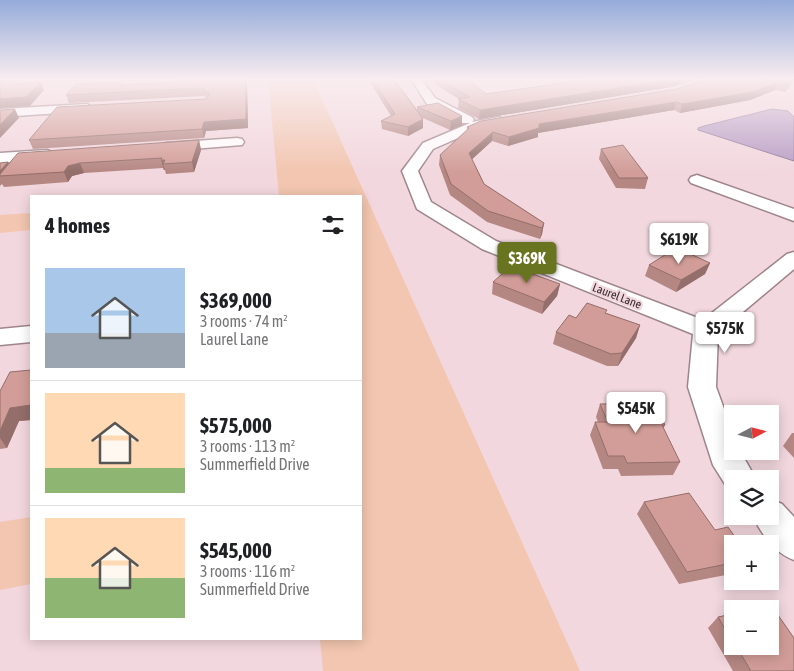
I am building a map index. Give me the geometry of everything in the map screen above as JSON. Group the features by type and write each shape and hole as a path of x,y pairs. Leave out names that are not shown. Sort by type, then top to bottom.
{"street":[{"path":"0,113 52,110"},
{"path":"448,110 476,125"},
{"name":"Laurel Lane","path":"516,118 476,125 428,146 410,170 423,205 489,245 706,330"},
{"path":"148,148 238,142"},
{"path":"0,158 59,154"},
{"path":"698,180 794,215"},
{"path":"733,470 729,465 702,386 706,330 794,258"},
{"path":"0,337 30,334"},
{"path":"779,525 794,543"}],"shaded area":[{"path":"271,110 327,110 580,671 323,671 320,640 362,640 362,195 279,195"},
{"path":"767,110 788,111 794,117 794,161 698,130 698,128"},
{"path":"30,213 30,230 0,233 0,215"},
{"path":"30,517 30,584 0,590 0,522"}],"building":[{"path":"0,110 14,110 0,125"},
{"path":"54,110 246,110 246,119 204,122 202,129 29,140"},
{"path":"393,110 417,110 423,119 408,127 381,121 395,114"},
{"path":"425,110 452,110 462,116 451,121"},
{"path":"546,110 624,110 539,124 539,128 509,137 493,132 469,153 484,184 544,223 542,228 488,211 451,184 440,155 469,128 467,127 481,121"},
{"path":"199,140 192,162 163,164 165,160 161,160 162,158 80,163 68,166 64,172 0,176 18,153"},
{"path":"623,145 648,178 619,178 601,149"},
{"path":"8,162 0,171 0,163"},
{"path":"684,251 710,263 681,280 649,265 668,253 675,256"},
{"path":"511,266 560,284 544,302 493,282"},
{"path":"587,303 607,310 605,313 640,325 622,353 611,354 556,332 569,315 576,318"},
{"path":"30,370 30,405 10,408 0,431 0,391 10,372"},
{"path":"653,403 665,425 662,425 680,462 627,463 624,456 608,456 595,422 608,422 600,404"},
{"path":"689,493 715,530 728,527 734,535 724,535 724,565 687,572 644,502"},
{"path":"724,616 724,627 718,617"},
{"path":"779,616 794,638 794,671 751,671 741,655 779,655"}]}
